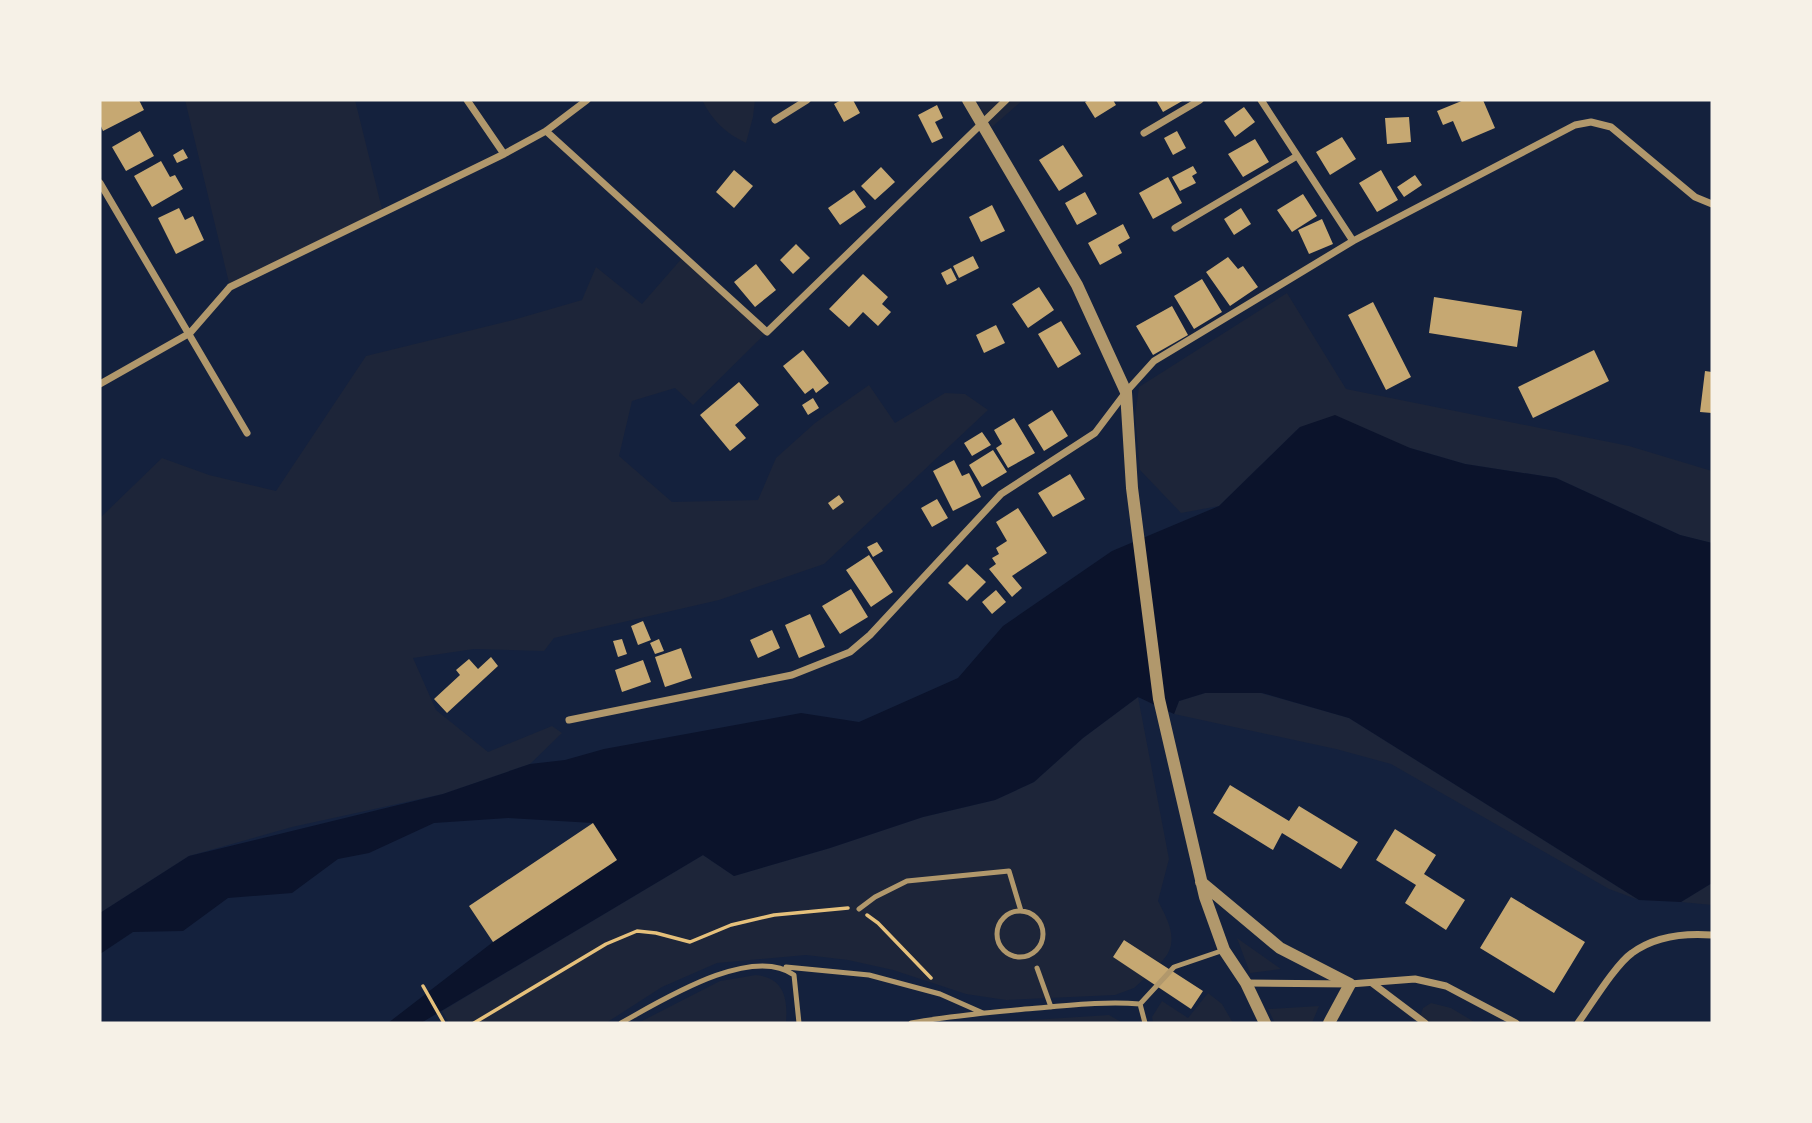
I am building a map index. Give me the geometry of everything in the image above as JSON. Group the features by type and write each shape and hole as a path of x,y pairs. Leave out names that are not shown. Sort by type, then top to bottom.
{"street":[{"path":"467,100 505,155"},
{"path":"100,384 190,333 230,287 505,155 546,131 587,100"},
{"path":"775,120 807,100"},
{"path":"968,100 1077,285 1126,392 1132,488 1159,699 1200,882 1224,950 1246,984 1265,1023"},
{"path":"546,131 767,332 1006,100"},
{"path":"1144,133 1200,100"},
{"path":"1261,100 1353,241"},
{"path":"569,720 792,674 850,652 870,635 1001,494 1095,433 1154,361 1353,241 1575,125 1591,122 1611,127 1695,197 1712,204"},
{"path":"1175,228 1297,156"},
{"path":"100,183 247,433"},
{"path":"1200,882 1280,948 1350,984"},
{"path":"1578,1023 1631,953 1657,940 1712,934"},
{"path":"1246,984 1350,984 1415,979 1446,986 1516,1023"},
{"path":"1371,983 1425,1023"},
{"path":"1329,1023 1350,984"}],"lane":[{"path":"859,909 875,897 907,881 1009,871 1021,911"},
{"path":"1021,911 1038,920 1043,929 1039,948 1031,955 1022,957 1012,956 997,942 1003,918 1021,911"},
{"path":"1140,1004 1174,967 1224,950"},
{"path":"621,1023 708,978 748,967 783,967 869,975 949,997 983,1013"},
{"path":"783,967 794,975 799,1023"},
{"path":"1037,968 1051,1007"},
{"path":"911,1023 983,1013 1111,1002 1140,1004"},
{"path":"1140,1004 1145,1023"}],"path":[{"path":"474,1023 606,944 637,931 690,942 731,925 774,915 848,908 859,909 878,923 949,997"},
{"path":"423,986 444,1023"}],"shaded area":[{"path":"185,100 355,100 383,213 230,287"},
{"path":"702,100 755,100 746,143 720,125"},
{"path":"976,100 1023,100 992,127"},
{"path":"683,257 767,332 693,405 675,388 632,401 619,456 672,502 758,500 776,458 815,423 869,385 895,423 945,393 965,394 988,410 824,564 719,600 554,638 544,651 474,649 413,658 436,710 488,752 552,726 562,733 530,764 443,794 292,827 189,856 100,913 100,518 162,458 209,475 276,491 366,356 582,300 596,267 642,304"},
{"path":"1287,293 1346,389 1629,446 1712,471 1712,543 1680,535 1556,478 1465,464 1410,448 1300,427 1219,506 1181,513 1140,470 1135,416 1139,387"},
{"path":"1335,415 1410,448 1465,464 1556,478 1680,535 1712,543 1712,883 1681,902 1639,900 1349,718 1262,693 1205,693 1179,701 1174,714 1138,697 1083,738 1034,782 995,800 923,817 734,876 703,855 421,1023 388,1023 493,942 617,860 593,823 508,818 434,823 369,853 338,859 292,893 228,898 183,931 133,932 100,954 100,913 189,856 443,794 530,764 565,760 604,749 801,713 859,722 958,678 1003,626 1112,551 1219,506 1300,427"},
{"path":"1205,693 1261,693 1349,718 1639,900 1609,889 1391,764 1336,749 1174,714 1179,701"},
{"path":"1138,697 1169,859 1158,901 1169,925 1171,941 1166,956 1160,963 1124,940 1113,957 1145,978 1134,988 1115,995 1006,1000 966,994 893,970 848,960 806,955 717,963 662,987 606,1023 449,1023 442,1011 703,855 734,876 923,817 995,800 1034,782 1083,738"},
{"path":"1712,883 1712,905 1681,902"},
{"path":"1237,938 1281,969 1250,973"},
{"path":"756,975 773,980 782,991 786,1005 786,1023 638,1023 720,981"},
{"path":"1208,993 1222,1004 1233,1023 1153,1023 1152,1017 1162,1001 1188,1018"},
{"path":"1431,1003 1451,1008 1476,1023 1429,1023 1420,1017 1423,1008"},
{"path":"1319,1006 1312,1023 1275,1023 1268,1009"},
{"path":"1109,1015 1123,1023 987,1023"}],"building":[{"path":"139,100 144,110 103,131 100,124 100,101"},
{"path":"841,100 853,100 860,113 844,122 834,104"},
{"path":"1113,100 1116,105 1095,118 1085,102"},
{"path":"1156,100 1184,100 1163,112"},
{"path":"1464,100 1483,100 1495,128 1462,142 1453,121 1443,125 1437,111"},
{"path":"937,105 943,118 935,122 943,138 932,143 918,115"},
{"path":"1244,107 1255,122 1235,137 1224,121"},
{"path":"1409,117 1411,142 1387,144 1385,118"},
{"path":"140,131 154,156 126,171 112,147"},
{"path":"1177,131 1186,148 1173,155 1164,138"},
{"path":"1342,137 1356,159 1330,175 1316,152"},
{"path":"1255,139 1269,162 1243,177 1228,154"},
{"path":"1063,145 1083,176 1059,191 1039,160"},
{"path":"183,149 188,158 177,163 173,155"},
{"path":"161,161 170,177 175,175 183,189 152,207 134,176"},
{"path":"1193,166 1197,173 1192,176 1196,183 1180,191 1172,177"},
{"path":"881,167 895,182 875,200 861,186"},
{"path":"734,170 753,186 734,208 716,192"},
{"path":"1381,170 1398,200 1377,212 1359,183"},
{"path":"1415,175 1422,185 1404,197 1397,187"},
{"path":"1168,177 1182,203 1153,219 1139,193"},
{"path":"854,190 866,207 840,225 828,208"},
{"path":"1085,192 1097,214 1077,225 1065,203"},
{"path":"1303,194 1317,216 1292,232 1277,210"},
{"path":"992,205 1005,231 981,242 969,217"},
{"path":"179,208 185,220 193,216 204,240 176,254 158,218"},
{"path":"1241,208 1251,224 1234,235 1224,219"},
{"path":"1322,219 1333,244 1309,254 1298,230"},
{"path":"1123,224 1130,238 1118,245 1122,253 1100,265 1088,243"},
{"path":"796,244 810,258 793,274 780,260"},
{"path":"973,256 979,268 959,278 953,266"},
{"path":"1228,257 1238,269 1243,266 1258,287 1230,306 1206,272"},
{"path":"756,264 776,290 755,307 734,282"},
{"path":"951,268 957,280 947,285 941,273"},
{"path":"863,274 888,297 882,304 891,312 878,326 863,312 849,327 829,309"},
{"path":"1202,279 1222,312 1194,329 1174,296"},
{"path":"1039,287 1054,310 1028,328 1012,304"},
{"path":"1434,297 1522,311 1517,347 1429,333"},
{"path":"1373,302 1411,377 1386,390 1348,315"},
{"path":"1172,306 1188,335 1153,355 1136,326"},
{"path":"1061,321 1081,354 1058,368 1038,334"},
{"path":"996,325 1005,343 984,353 976,335"},
{"path":"803,350 829,383 816,393 813,388 805,394 783,366"},
{"path":"1594,350 1609,381 1533,418 1518,387"},
{"path":"1705,371 1712,372 1712,413 1700,412"},
{"path":"739,382 759,405 735,425 746,438 730,451 700,415"},
{"path":"813,398 819,408 808,415 802,405"},
{"path":"1052,410 1068,436 1044,451 1028,425"},
{"path":"1014,418 1035,453 1008,468 996,448 1002,444 994,430"},
{"path":"982,432 991,445 972,456 964,443"},
{"path":"993,450 1007,472 982,487 969,465"},
{"path":"954,460 962,476 969,473 981,497 953,511 933,471"},
{"path":"1070,474 1085,499 1053,517 1038,493"},
{"path":"839,495 844,502 833,510 828,503"},
{"path":"937,499 948,518 932,527 921,508"},
{"path":"1018,508 1047,553 1012,576 1022,588 1012,597 989,569 996,564 992,558 999,554 996,548 1007,541 996,522"},
{"path":"877,542 883,551 873,557 867,547"},
{"path":"869,555 893,592 871,607 846,570"},
{"path":"967,564 986,582 967,601 948,583"},
{"path":"851,589 868,617 840,634 822,606"},
{"path":"996,590 1006,602 992,614 982,602"},
{"path":"810,614 825,647 799,658 785,625"},
{"path":"643,621 651,640 638,645 631,626"},
{"path":"772,630 780,648 758,658 750,640"},
{"path":"622,639 627,654 618,657 613,641"},
{"path":"659,639 664,651 655,654 650,643"},
{"path":"681,648 692,678 665,687 655,657"},
{"path":"491,657 498,666 447,713 434,699 460,675 456,670 469,659 478,669"},
{"path":"643,660 651,682 622,692 615,670"},
{"path":"1230,785 1289,821 1299,806 1358,842 1341,869 1282,833 1273,850 1213,813"},
{"path":"593,823 617,860 493,942 469,906"},
{"path":"1395,829 1436,855 1424,874 1465,900 1446,930 1405,903 1416,885 1376,860"},
{"path":"1511,897 1585,942 1554,993 1480,948"},
{"path":"1124,940 1203,991 1191,1009 1113,957"}]}
